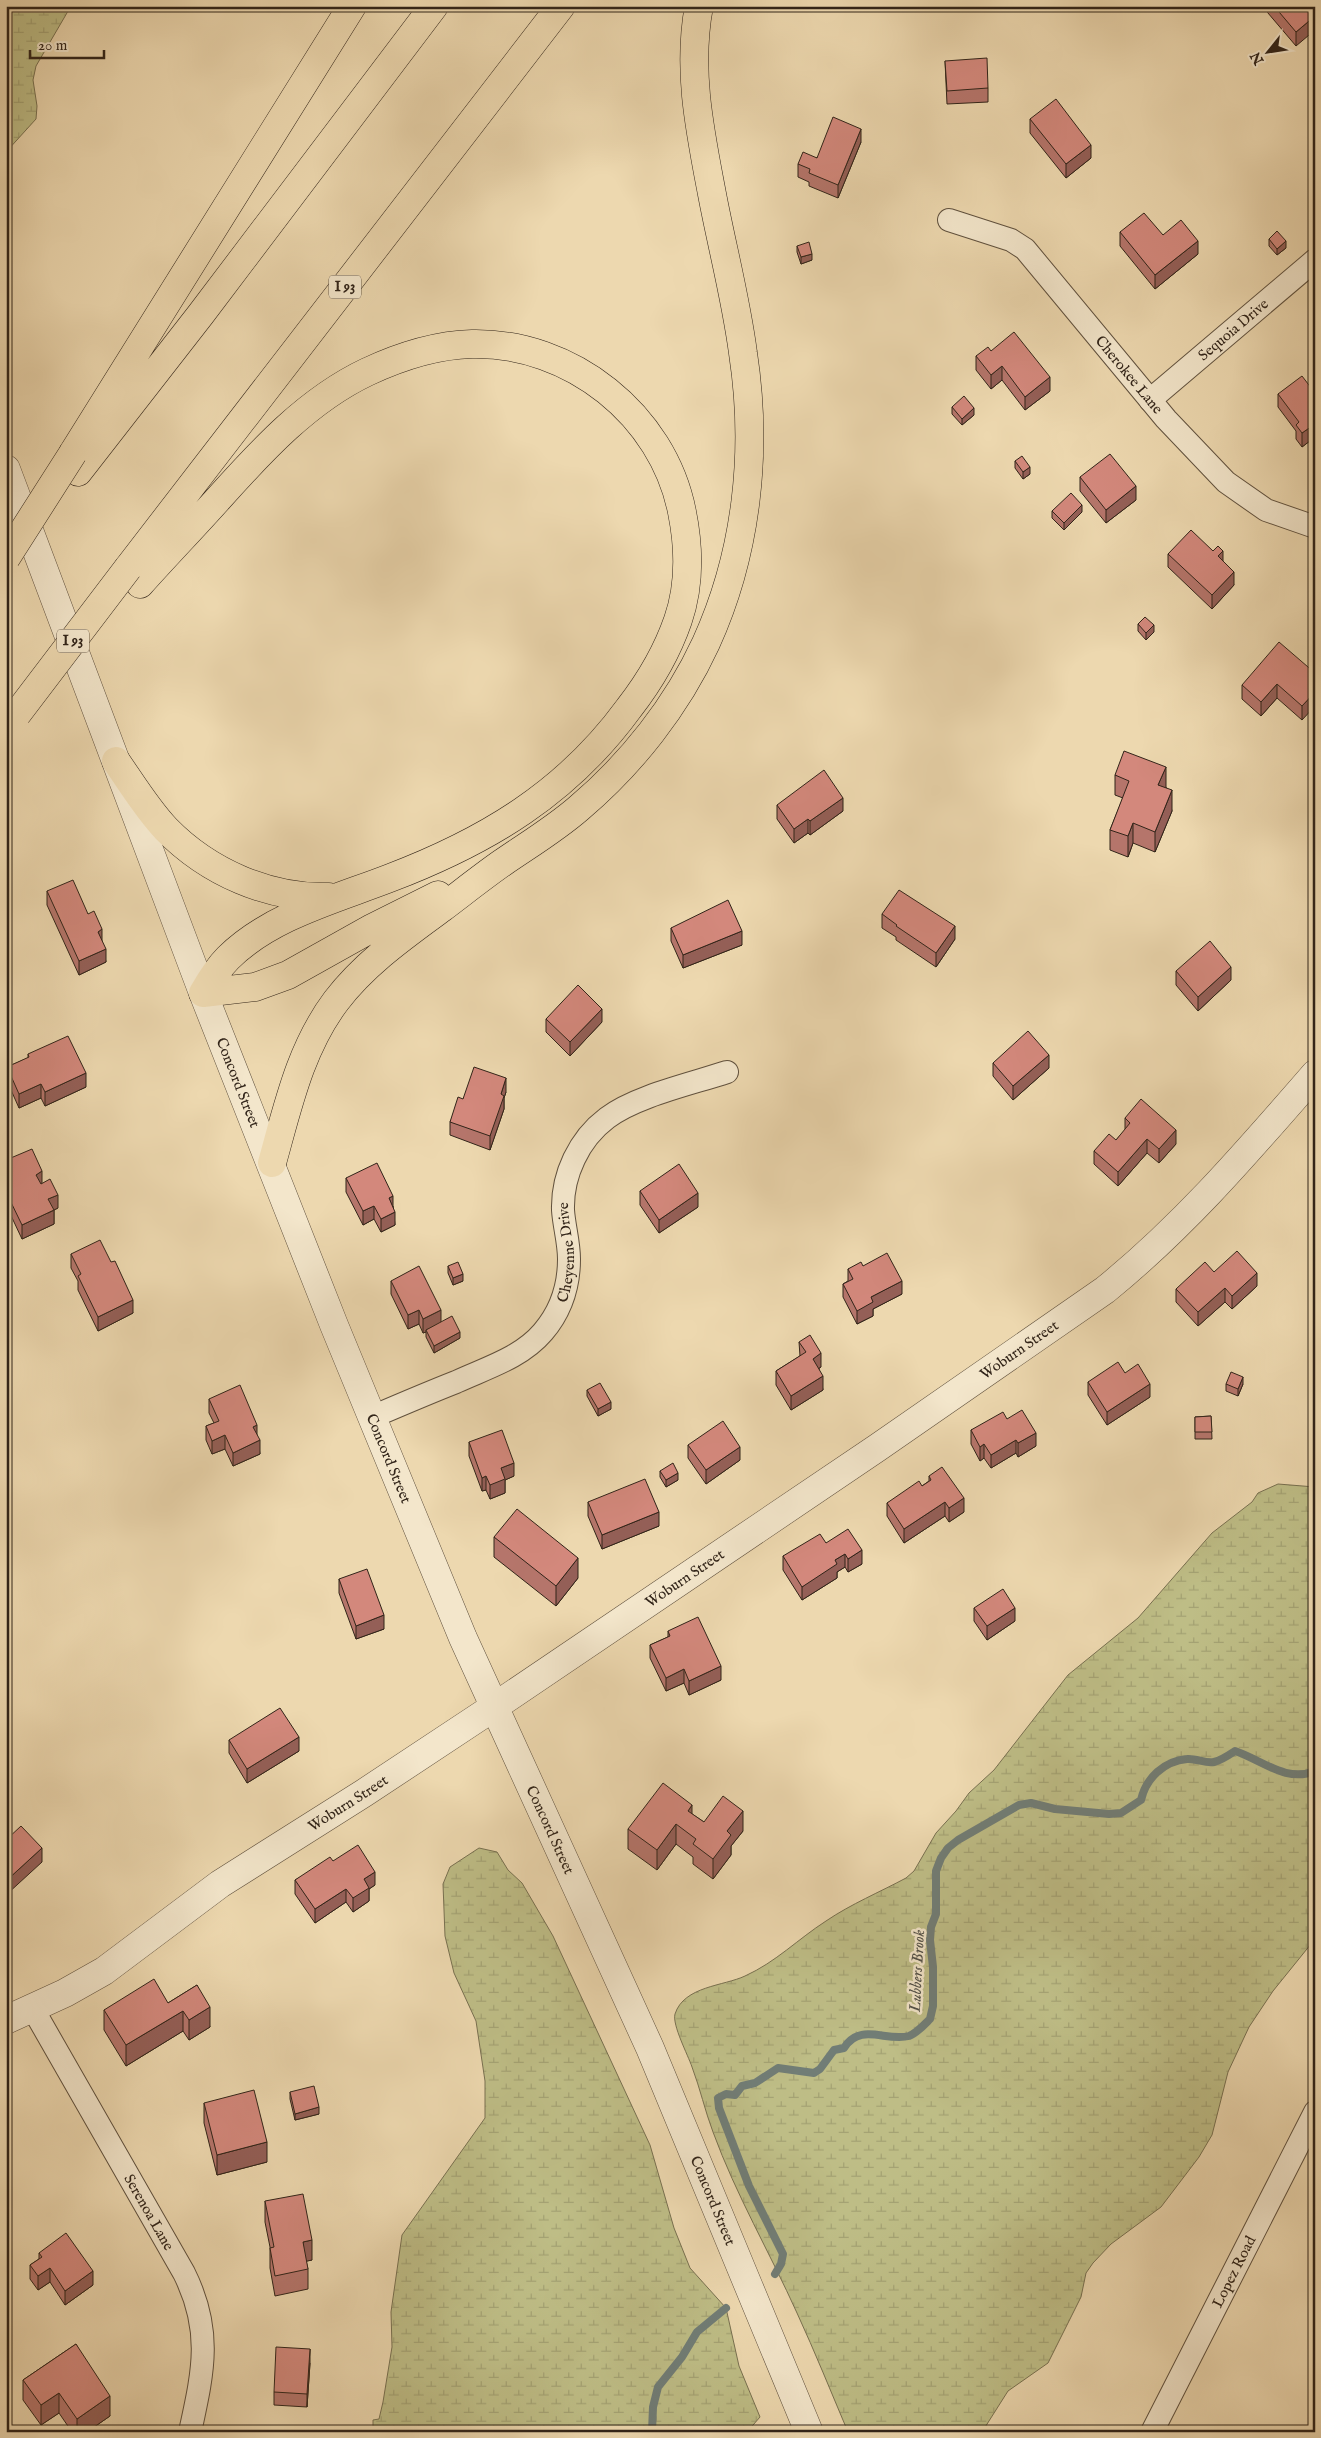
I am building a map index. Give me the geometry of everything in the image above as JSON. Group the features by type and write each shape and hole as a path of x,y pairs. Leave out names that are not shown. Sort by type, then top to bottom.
{"highway":[{"path":"6,566 75,462 352,6"},
{"path":"6,558 75,462 201,314 434,6"},
{"name":"I 93","path":"134,576 561,6"},
{"path":"203,993 255,987 288,975 372,928 503,862 529,846 580,807 630,758 663,716 705,645 717,616 737,551 749,470 749,402 743,350 696,103 694,58 699,6"},
{"path":"12,721 134,576 258,455 301,416 336,389 366,372 416,353 444,346 487,345 516,348 557,361 595,381 612,394 637,420 654,443 673,480 679,500 687,548 687,567 680,615 671,640 641,693 610,733 572,774 511,820 443,857 389,879 338,896 283,920 240,948 224,962 203,993"},
{"path":"116,760 165,828 186,848 211,865 244,880 277,891 316,897 338,896"},
{"path":"272,1163 300,1067 315,1034 336,1002 365,968 383,952 503,862"}],"street":[{"name":"Cherokee Lane","path":"949,220 1011,240 1024,249 1150,400 1203,460 1245,497 1272,512 1315,527"},
{"name":"Sequoia Drive","path":"1150,400 1315,260"},
{"name":"Concord Street","path":"6,469 203,993 372,1417 463,1638 650,2048 809,2432"},
{"name":"Cheyenne Drive","path":"372,1417 504,1361 531,1344 552,1319 566,1290 569,1257 563,1208 564,1191 568,1174 583,1143 608,1118 622,1108 727,1072"},
{"name":"Woburn Street","path":"6,2020 33,2009 95,1977 227,1879 364,1793 494,1707 1105,1290 1141,1261 1200,1204 1315,1074"},
{"name":"Serenoa Lane","path":"33,2009 184,2273 196,2300 203,2328 204,2356 190,2432"},
{"name":"Lopez Road","path":"1152,2432 1315,2112"}],"green space":[{"path":"6,6 71,6 36,66 33,80 37,106 36,119 6,152"},
{"path":"1278,1484 1315,1487 1315,1939 1273,1991 1249,2027 1228,2072 1212,2135 1199,2157 1161,2207 1111,2244 1093,2263 1086,2273 1081,2297 1048,2363 1008,2391 982,2432 848,2432 787,2291 722,2155 695,2075 678,2032 675,2014 680,2005 696,1992 745,1976 756,1970 836,1915 906,1878 914,1871 936,1833 969,1793 994,1770 1068,1675 1138,1618 1212,1533 1252,1502 1258,1493"},
{"path":"479,1848 497,1852 508,1870 522,1883 553,1936 650,2145 674,2228 690,2268 726,2308 739,2366 760,2417 747,2432 373,2432 373,2420 379,2419 383,2402 392,2347 391,2312 402,2235 485,2118 485,2081 476,2021 454,1973 445,1936 443,1884 450,1867"}],"building":[{"path":"1274,6 1315,6 1315,16 1296,32"},
{"path":"987,58 988,88 947,91 945,61"},
{"path":"1056,99 1091,145 1066,164 1030,119"},
{"path":"833,117 861,129 838,185 809,173 810,169 798,164 803,152 817,158"},
{"path":"1144,213 1163,235 1181,220 1198,241 1155,275 1120,232"},
{"path":"1277,231 1286,241 1277,249 1269,239"},
{"path":"809,242 812,254 801,257 797,246"},
{"path":"1014,332 1050,377 1025,397 1002,366 991,375 976,356 988,347 991,351"},
{"path":"1302,376 1315,393 1315,424 1302,433 1296,425 1299,422 1278,394"},
{"path":"964,396 974,408 962,419 952,407"},
{"path":"1110,454 1136,486 1106,510 1080,477"},
{"path":"1022,456 1030,467 1023,472 1015,461"},
{"path":"1071,493 1082,505 1064,523 1052,511"},
{"path":"1191,530 1213,551 1218,546 1223,551 1218,556 1234,572 1212,595 1168,554"},
{"path":"1145,617 1154,625 1146,633 1138,624"},
{"path":"1279,642 1315,673 1315,692 1302,706 1277,684 1261,702 1242,685"},
{"path":"1124,751 1166,767 1158,785 1172,790 1155,832 1133,823 1128,836 1110,830 1129,781 1115,775"},
{"path":"824,770 843,798 810,821 808,819 794,829 777,805"},
{"path":"73,880 88,914 94,911 102,929 98,932 106,949 79,961 47,891"},
{"path":"899,890 955,926 936,953 896,926 882,914"},
{"path":"728,900 742,931 683,955 671,928"},
{"path":"1210,941 1231,967 1198,997 1176,971"},
{"path":"578,985 602,1009 570,1042 546,1019"},
{"path":"1028,1031 1049,1055 1013,1086 993,1063"},
{"path":"68,1036 86,1073 45,1092 41,1084 19,1094 7,1067 29,1057 28,1054"},
{"path":"474,1067 506,1078 501,1094 504,1096 490,1136 450,1122 458,1097 463,1099"},
{"path":"1141,1099 1176,1130 1159,1149 1147,1139 1118,1172 1094,1151 1109,1134 1116,1140 1130,1123 1125,1118"},
{"path":"32,1149 42,1171 36,1175 41,1184 50,1179 58,1195 48,1199 54,1210 22,1225 6,1192 6,1184 11,1181 6,1170 6,1160"},
{"path":"377,1163 393,1196 389,1198 395,1212 381,1219 374,1206 363,1211 346,1178"},
{"path":"679,1164 698,1193 659,1220 640,1191"},
{"path":"100,1240 111,1262 115,1261 133,1300 98,1317 78,1276 81,1274 71,1254"},
{"path":"1237,1251 1257,1273 1232,1296 1225,1288 1198,1312 1176,1289 1205,1262 1214,1272"},
{"path":"887,1253 902,1281 871,1297 873,1302 857,1311 843,1284 853,1279 848,1269 861,1262 863,1266"},
{"path":"458,1262 463,1274 453,1278 448,1266"},
{"path":"419,1266 441,1310 423,1319 419,1310 408,1315 391,1281"},
{"path":"452,1316 460,1332 434,1346 426,1330"},
{"path":"810,1335 821,1353 813,1359 823,1376 791,1396 776,1371 806,1352 799,1342"},
{"path":"1118,1362 1125,1373 1138,1364 1150,1384 1107,1412 1088,1382"},
{"path":"1231,1372 1243,1377 1238,1389 1226,1384"},
{"path":"600,1383 611,1402 598,1409 587,1390"},
{"path":"240,1385 257,1425 253,1427 260,1440 233,1453 225,1435 212,1441 206,1426 219,1421 209,1399"},
{"path":"1022,1410 1036,1433 1018,1443 1016,1440 991,1455 984,1444 980,1447 971,1430 1003,1412 1007,1419"},
{"path":"1211,1416 1212,1432 1195,1432 1195,1417"},
{"path":"723,1421 740,1447 706,1470 688,1445"},
{"path":"502,1430 514,1463 501,1468 505,1479 490,1485 486,1476 482,1478 469,1442"},
{"path":"673,1463 678,1473 666,1480 660,1471"},
{"path":"942,1467 964,1498 949,1508 945,1502 904,1529 887,1503 919,1481 922,1486 931,1480 929,1476"},
{"path":"645,1479 659,1512 602,1535 588,1502"},
{"path":"517,1509 578,1558 556,1586 494,1537"},
{"path":"848,1529 862,1550 848,1559 845,1554 835,1560 837,1564 802,1587 783,1556 820,1534 826,1543"},
{"path":"367,1569 384,1615 356,1626 339,1579"},
{"path":"1003,1589 1015,1608 987,1626 974,1608"},
{"path":"698,1617 721,1666 689,1681 684,1669 666,1678 650,1645 670,1636 668,1631"},
{"path":"280,1708 299,1737 247,1769 229,1740"},
{"path":"663,1783 692,1805 688,1811 704,1822 723,1796 743,1811 727,1831 731,1835 713,1859 693,1844 696,1839 676,1824 657,1850 628,1829"},
{"path":"21,1826 42,1848 6,1881 6,1840"},
{"path":"358,1845 375,1872 364,1879 369,1888 353,1898 346,1889 315,1909 295,1880 330,1857 333,1861"},
{"path":"154,1979 168,2003 197,1985 210,2007 189,2020 183,2011 126,2045 104,2010"},
{"path":"314,2086 319,2107 295,2114 290,2092"},
{"path":"254,2090 267,2142 217,2155 204,2103"},
{"path":"303,2194 312,2240 303,2242 308,2269 275,2276 270,2248 274,2247 265,2201"},
{"path":"66,2233 93,2271 65,2291 50,2268 38,2276 30,2265 42,2257 39,2253"},
{"path":"76,2344 110,2396 77,2419 59,2393 41,2405 23,2380"},
{"path":"276,2347 310,2349 307,2394 274,2392"}],"waterway":[{"name":"Lubbers Brook","path":"775,2274 781,2264 783,2254 749,2186 719,2108 718,2098 726,2094 735,2095 742,2086 755,2083 778,2068 814,2073 820,2069 834,2050 844,2048 850,2040 858,2036 866,2034 891,2037 909,2036 918,2031 930,2019 933,2006 933,1967 930,1940 931,1927 936,1914 936,1871 941,1858 948,1848 958,1840 1019,1805 1031,1803 1055,1809 1109,1814 1121,1813 1141,1800 1143,1792 1157,1772 1179,1760 1190,1759 1214,1762 1223,1759 1235,1751 1284,1772 1304,1774 1315,1771"},
{"name":"Lubbers Brook","path":"652,2432 653,2407 658,2387 682,2357 697,2332 726,2308"}]}
